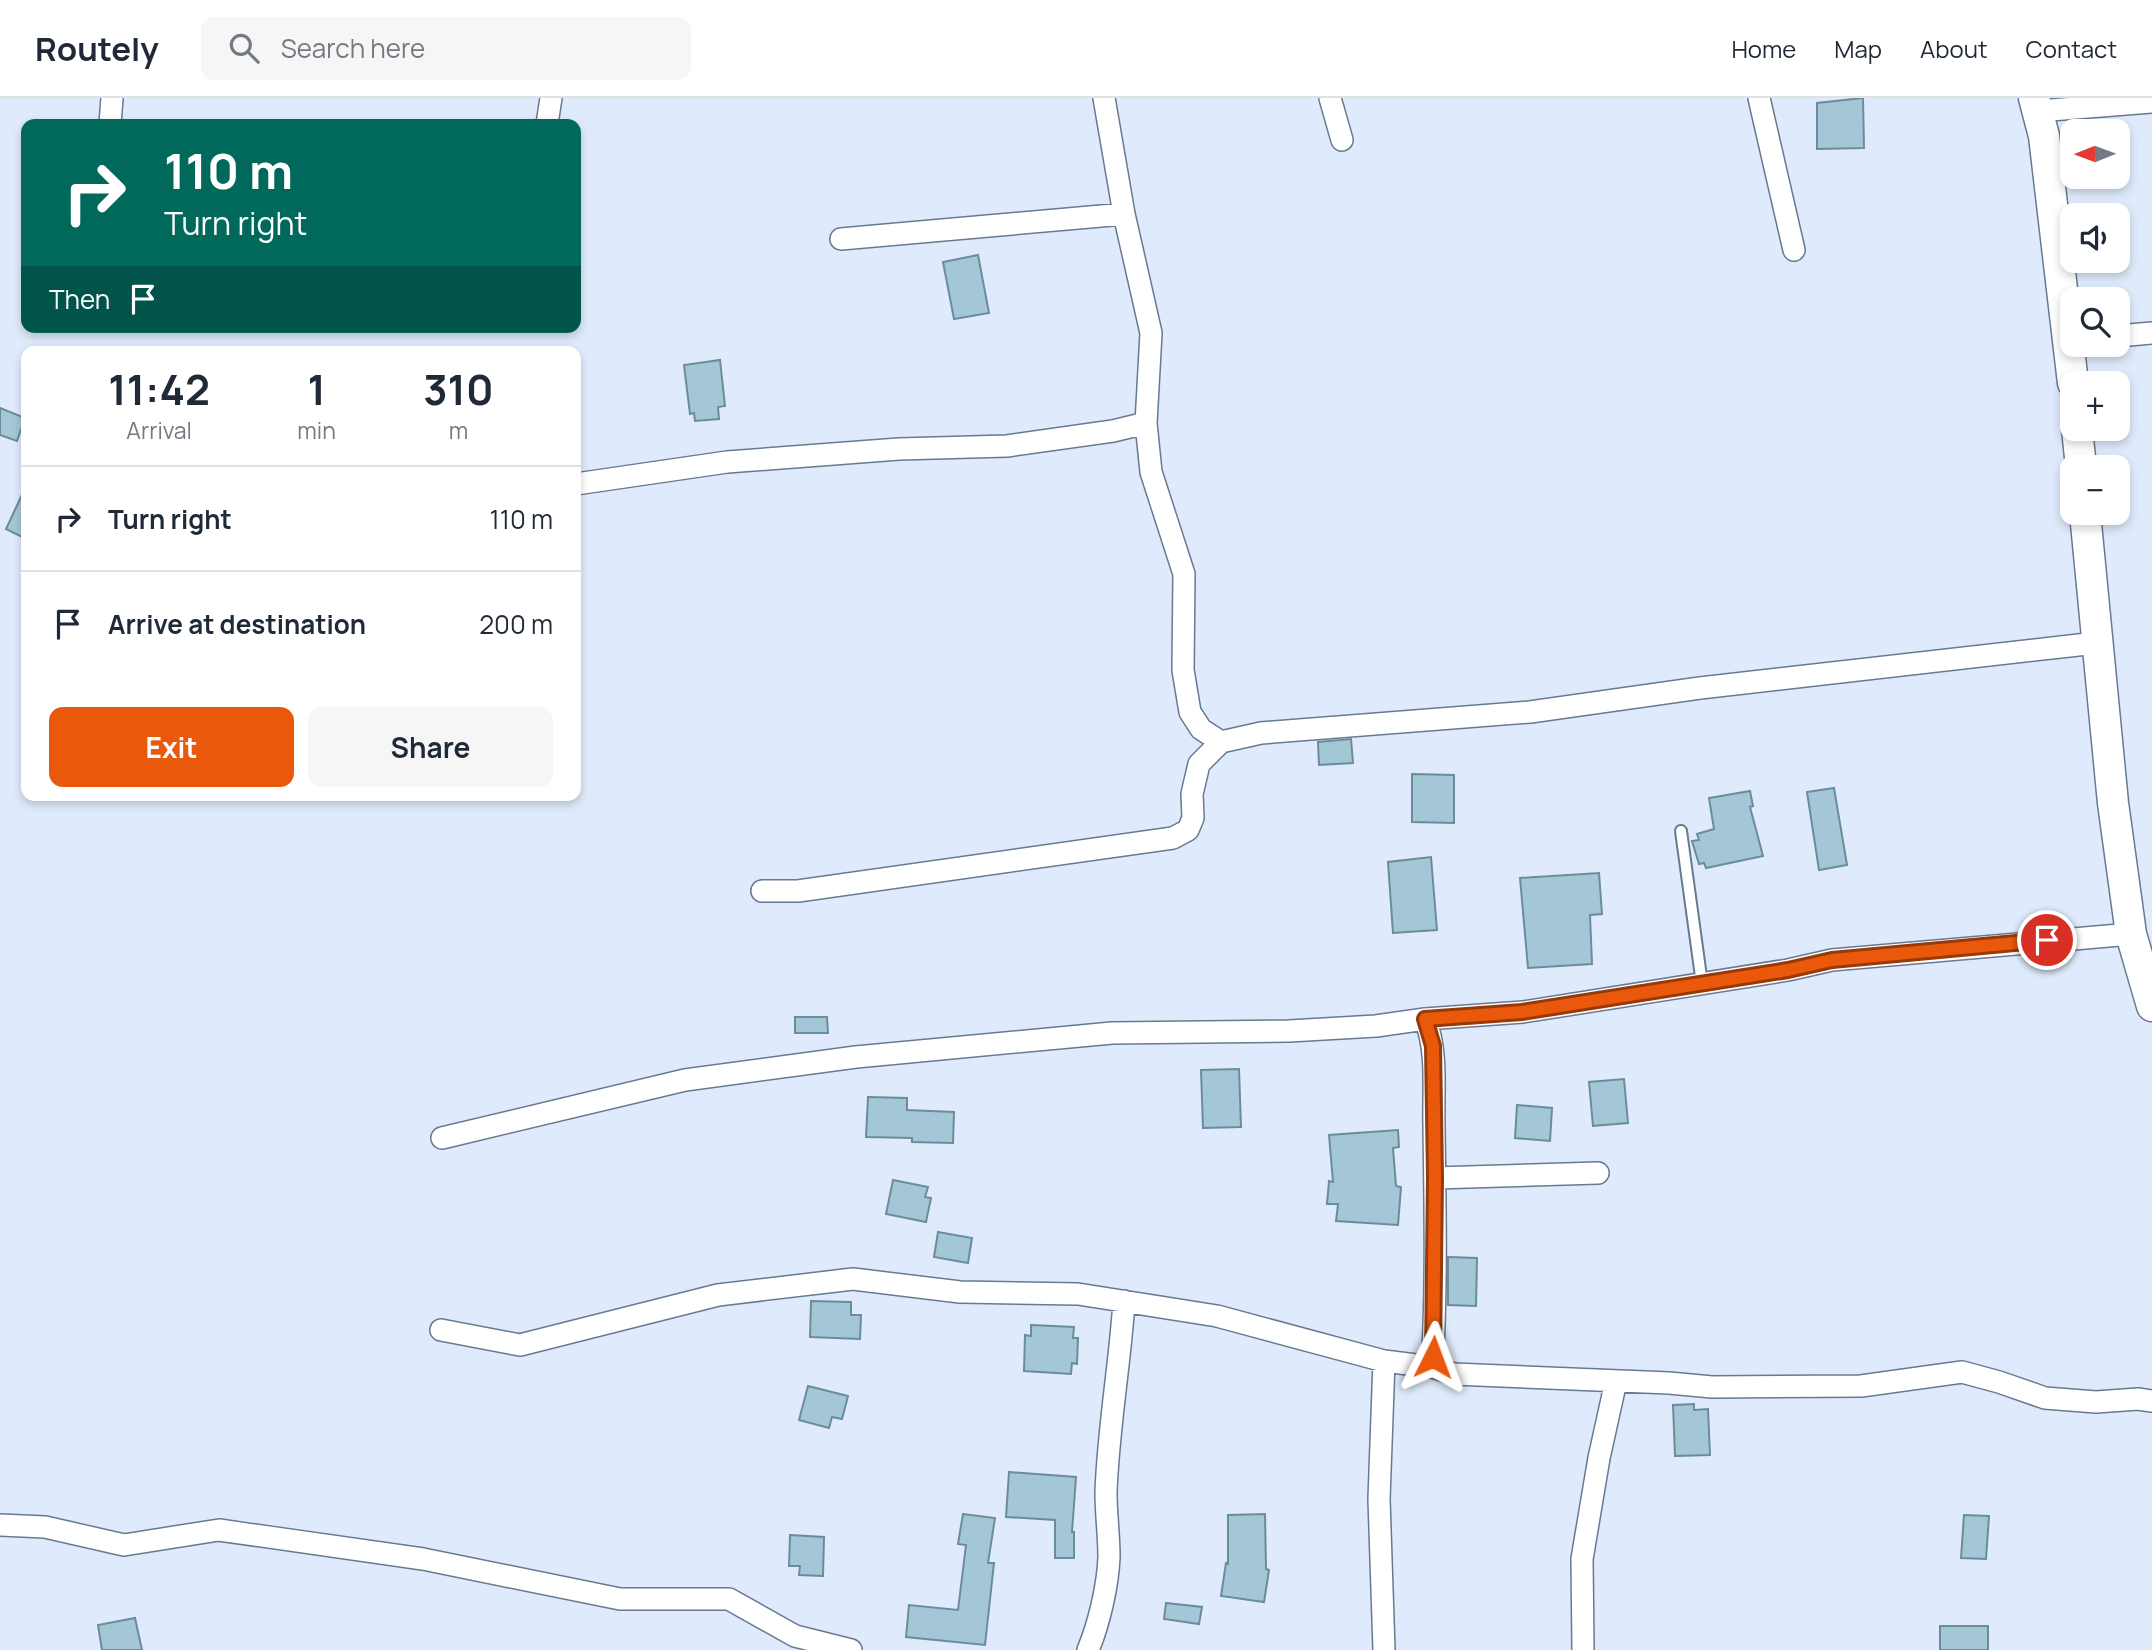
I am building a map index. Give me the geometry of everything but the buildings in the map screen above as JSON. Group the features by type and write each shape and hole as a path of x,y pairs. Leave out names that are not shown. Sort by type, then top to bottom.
{"main road":[{"path":"2036,105 2044,136 2064,287"},
{"path":"2086,525 2113,803 2131,934 2152,1006"}],"street":[{"path":"111,119 113,98"},
{"path":"548,119 551,98"},
{"path":"1104,98 1124,214 1151,333 1146,423 1151,472 1184,574 1183,670 1190,712 1201,729 1220,742"},
{"path":"1330,98 1342,140"},
{"path":"1759,98 1794,250"},
{"path":"2036,105 2152,102"},
{"path":"841,239 1124,214"},
{"path":"2130,335 2152,333"},
{"path":"581,483 727,461 899,449 1007,446 1113,431 1146,423"},
{"path":"762,891 798,891 1173,838 1188,830 1193,818 1192,794 1199,764 1220,742 1261,733 1530,712 1700,688 2096,643"},
{"path":"442,1138 685,1080 856,1057 1112,1033 1289,1031 1522,1012 1788,970 1832,960 2131,934"},
{"path":"1425,1019 1433,1046 1433,1367"},
{"path":"1435,1178 1598,1173"},
{"path":"441,1330 520,1345 718,1295 853,1279 960,1292 1078,1294 1124,1301 1217,1316 1384,1361 1433,1367 1454,1374 1669,1382 1712,1387 1861,1386 1962,1372 2045,1398 2096,1402 2138,1399 2152,1401"},
{"path":"1088,1650 1097,1630 1109,1560 1107,1493 1124,1301"},
{"path":"1384,1361 1379,1499 1384,1650"},
{"path":"1583,1650 1582,1559 1599,1458 1616,1381"},
{"path":"0,1525 45,1527 124,1545 219,1530 423,1559 620,1600 729,1599 794,1636 851,1650"}],"lane":[{"path":"1681,831 1702,984"}],"route":[{"path":"1433,1357 1433,1046 1425,1019 1522,1012 1788,970 1832,960 2047,940"}]}
